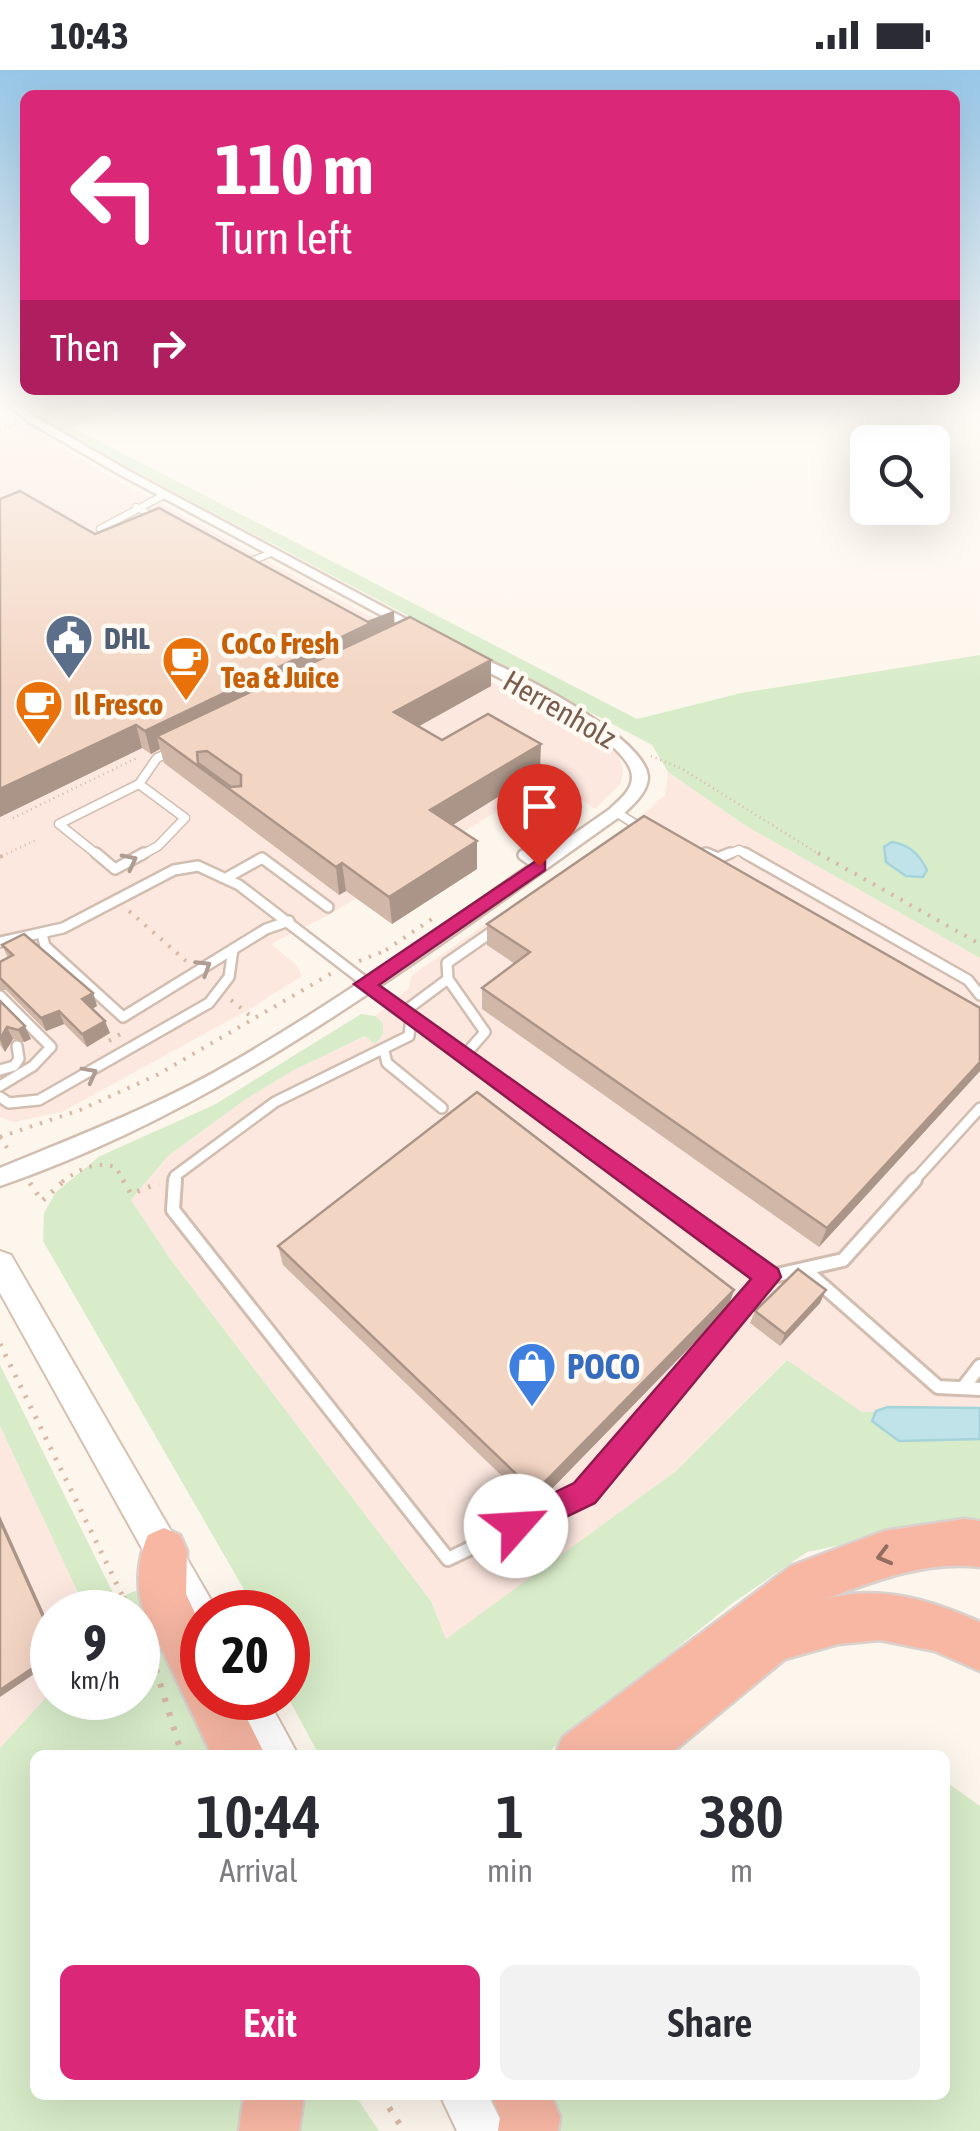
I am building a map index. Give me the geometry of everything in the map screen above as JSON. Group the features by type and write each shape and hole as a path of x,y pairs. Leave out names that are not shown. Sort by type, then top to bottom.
{"highway":[{"path":"588,1750 808,1583 884,1554 964,1542 980,1544"},
{"path":"164,1551 162,1597 180,1634"},
{"path":"635,1750 772,1639 838,1620 880,1616 939,1628 980,1648"},
{"path":"222,1720 237,1750"},
{"path":"269,2131 273,2100"},
{"path":"523,2100 530,2117 528,2131"}],"main road":[{"path":"0,1264 185,1590"},
{"path":"258,1720 275,1750"},
{"path":"466,2100 482,2131"}],"street":[{"path":"166,496 414,634 444,644"},
{"name":"Herrenholz","path":"0,1176 125,1125 242,1066 404,960 616,812 635,793 641,779 634,755 620,740 460,652"}],"lane":[{"path":"120,541 100,529 161,496"},
{"path":"136,507 171,526"},
{"path":"257,573 241,565 271,553"},
{"path":"138,784 185,818 158,846 115,869 60,824 138,784 158,758 186,745"},
{"path":"616,812 658,834"},
{"path":"627,838 643,827"},
{"path":"688,846 718,858 739,850 968,980 980,995"},
{"path":"523,855 539,866"},
{"path":"228,878 262,858 328,907"},
{"path":"0,942 80,921 174,870 198,866 228,878 348,966 364,984 768,1277"},
{"path":"466,1055 486,1032 448,980 446,963 512,918"},
{"path":"42,934 45,946 122,1018 266,929 289,921"},
{"path":"0,1097 9,1103 38,1100 200,1010 223,994 233,974 233,949"},
{"path":"408,1014 448,980"},
{"path":"0,996 51,1047 33,1066 0,1086"},
{"path":"408,1014 409,1036 307,1084 242,1125 175,1176 174,1210 448,1558 585,1493 768,1277 843,1260 980,1108"},
{"path":"0,1070 14,1066 19,1059 16,1046"},
{"path":"384,1051 388,1063 442,1108"},
{"path":"804,1269 938,1387 980,1389"},
{"path":"963,1388 980,1366"}],"path":[{"path":"656,756 776,830 980,944"},
{"path":"13,818 137,758"},
{"path":"0,857 38,839"},
{"path":"117,901 198,971"},
{"path":"175,1176 130,1194 116,1168 99,1163 66,1178 42,1200 0,1137 64,1119 204,1050 304,985 386,950 404,960"},
{"path":"0,1344 119,1590"},
{"path":"160,1683 180,1750"},
{"path":"385,2100 404,2131"}],"shaded area":[{"path":"0,496 147,496 607,744 618,754 623,770 621,783 595,809 549,779 329,915 271,944 297,966 302,976 248,1010 62,1112 14,1122 0,1117"},
{"path":"668,772 746,826 980,958 980,1409 862,1412 786,1360 676,1471 446,1640 431,1601 171,1260 131,1200 168,1156 246,1099 292,1071 366,1036 374,1043 383,1023 375,1016 409,988 411,976 644,814 665,795"},
{"path":"0,1426 77,1590 30,1590 30,1715 0,1748"}],"green space":[{"path":"183,496 206,496 637,719 741,693 980,655 980,958 746,826 668,772 652,745"},
{"path":"361,1014 375,1016 383,1023 383,1034 375,1044 365,1036 292,1071 246,1099 168,1156 131,1200 171,1260 431,1601 446,1639 676,1471 787,1360 862,1412 980,1409 980,1524 942,1524 807,1552 730,1605 551,1750 316,1750 300,1720 310,1720 310,1590 244,1590 43,1241 44,1213 56,1192 100,1156 214,1105"},
{"path":"0,1365 112,1590 77,1590 0,1426"},
{"path":"160,1638 180,1680 180,1720 199,1720 214,1750 30,1750 30,2100 358,2100 379,2131 0,2131 0,1748 30,1715 30,1720 160,1720"},
{"path":"950,1785 980,1806 980,2131 555,2131 540,2100 950,2100"}],"water":[{"path":"892,842 917,855 927,870 923,877 906,876 886,862 884,847"},
{"path":"888,1407 980,1408 980,1439 899,1441 872,1421 876,1411"}],"building":[{"path":"29,496 95,534 159,508 368,622 394,612 145,731 136,725 0,789 0,499"},
{"path":"410,617 491,660 394,712 442,740 488,714 541,744 430,810 477,841 389,897 342,863 336,867 157,736","holes":["207,751 241,775 241,786 231,787 198,763 197,752"]},
{"path":"644,816 980,1008 980,1062 827,1228 482,988 530,952 487,924"},
{"path":"24,934 93,993 82,999 105,1021 82,1034 59,1011 41,1018 0,978 0,962 13,955 2,945"},
{"path":"0,1001 25,1026 18,1030 7,1027 0,1039"},
{"name":"POCO","path":"477,1092 734,1290 535,1492 278,1246"},
{"path":"798,1269 826,1290 785,1334 755,1311"},
{"path":"0,1521 31,1590 30,1670 0,1690"}],"place":[{"name":"DHL","path":"69,680"},
{"name":"CoCo Fresh Tea & Juice","path":"186,702"},
{"name":"Il Fresco","path":"39,746"},
{"name":"POCO","path":"532,1408"}],"route":[{"path":"516,1526 585,1493 768,1277 405,1010 364,984 539,866"}]}
